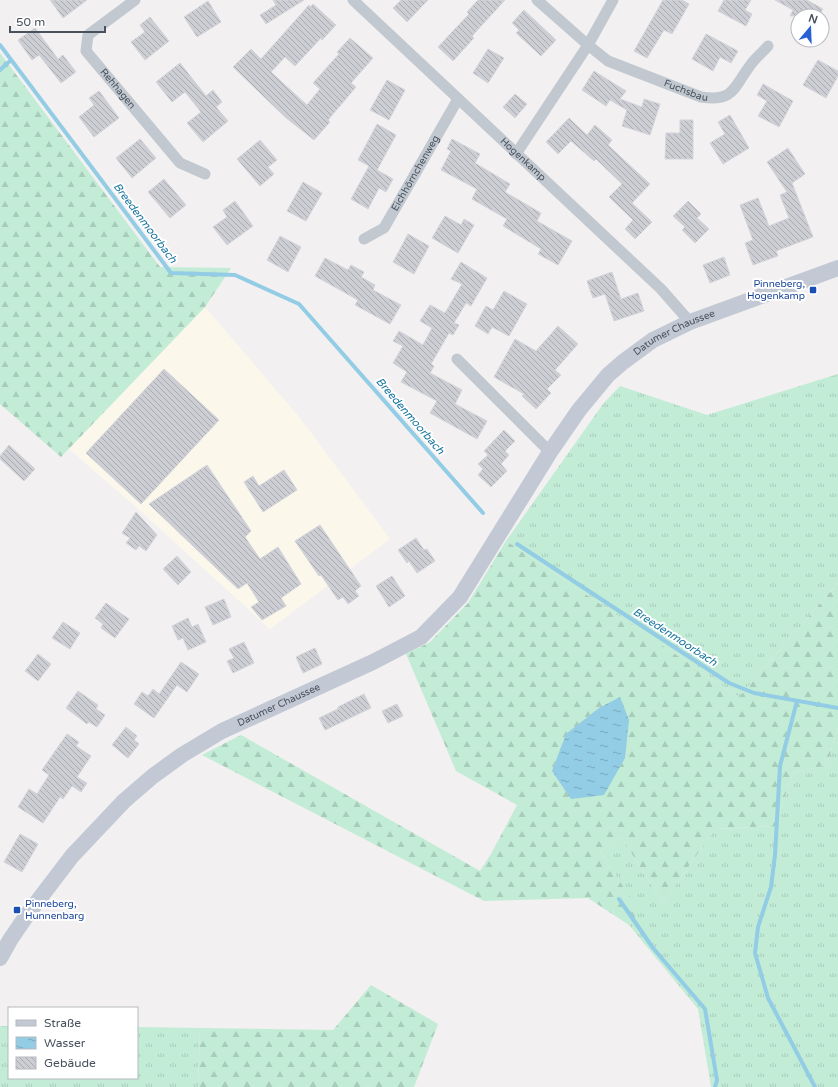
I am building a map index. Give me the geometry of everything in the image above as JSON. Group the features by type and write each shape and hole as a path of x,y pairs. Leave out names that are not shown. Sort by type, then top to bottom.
{"street":[{"name":"Rehhagen","path":"136,0 88,35 86,51 180,162 205,174"},
{"name":"Hogenkamp","path":"353,0 661,289 690,322"},
{"name":"Fuchsbau","path":"537,0 608,61 701,97 715,100 727,96 738,86 749,66 768,46"},
{"path":"516,154 588,45 613,0"},
{"name":"Eichhörnchenweg","path":"364,239 384,228 458,99"},
{"name":"Datumer Chaussee","path":"0,958 27,915 72,856 124,801 153,776 182,755 222,731 373,662 421,637 460,597 550,452 579,410 608,375 623,362 653,340 690,322 838,268"},
{"path":"457,359 550,452"}],"shaded area":[{"path":"205,307 300,418 390,539 270,629 135,506 69,449"}],"green space":[{"path":"0,53 160,267 231,268 205,307 61,457 0,404"},
{"path":"838,374 838,583 739,697 506,541 603,404 620,386 707,415"},
{"path":"506,541 739,697 838,583 838,727 827,765 793,773 775,826 715,829 663,903 622,838 600,851 639,911 629,925 588,898 484,901 202,755 241,735 480,871 491,854 517,805 456,771 406,654 430,642 468,603"},
{"path":"838,727 838,1087 711,1087 698,1009 629,925 638,911 600,851 622,838 663,903 715,829 775,826 793,773 827,765"},
{"path":"371,985 438,1024 414,1087 198,1087 200,1028 333,1030"},
{"path":"0,1026 8,1026 8,1079 138,1079 138,1027 200,1028 198,1087 0,1087"}],"water":[{"path":"620,697 629,720 625,758 604,795 571,799 552,771 566,734 599,708"}],"building":[{"path":"50,0 87,0 63,18"},
{"path":"273,0 304,0 266,24 260,15 276,5"},
{"path":"401,0 428,0 407,22 393,8"},
{"path":"478,0 505,0 472,36 474,38 453,61 438,47 469,14 467,12"},
{"path":"663,0 682,0 689,4 672,34 664,30 647,58 634,51"},
{"path":"724,0 751,0 745,10 752,14 746,26 718,11"},
{"path":"775,0 807,0 821,8 790,8"},
{"path":"208,1 221,22 197,37 184,17"},
{"path":"313,4 336,25 322,40 321,38 295,66 285,57 271,72 307,105 320,89 313,83 339,54 337,52 350,38 373,58 351,83 356,87 328,120 330,122 314,140 285,117 233,67 251,49 261,59 309,5 310,7"},
{"path":"524,10 556,40 541,56 516,33 519,30 512,23"},
{"path":"150,17 169,41 145,60 131,42 145,32 140,25"},
{"path":"35,28 58,59 63,55 76,72 61,83 39,55 32,60 18,40"},
{"path":"706,34 738,51 731,63 720,57 713,71 692,59"},
{"path":"488,49 504,58 488,83 473,73"},
{"path":"818,60 838,71 838,76 826,98 803,85"},
{"path":"180,63 206,96 213,90 222,102 216,107 228,121 203,142 187,123 201,112 185,92 172,102 156,82"},
{"path":"594,71 626,91 620,99 642,107 644,99 660,104 650,135 622,126 627,110 610,100 606,106 582,90"},
{"path":"387,80 405,90 389,120 370,110"},
{"path":"763,84 793,101 779,127 758,116 767,101 757,95"},
{"path":"99,91 119,118 94,137 79,117 94,105 89,98"},
{"path":"515,94 527,104 515,118 503,107"},
{"path":"730,115 749,148 723,164 710,143 725,134 718,122"},
{"path":"569,118 587,135 595,125 612,140 608,145 650,184 632,203 652,222 635,239 625,229 633,220 609,197 622,184 596,159 594,161 571,141 558,154 546,142"},
{"path":"680,120 693,120 693,159 665,159 666,133 680,133"},
{"path":"377,124 396,135 377,170 393,179 386,192 379,188 368,209 351,199 369,166 358,160"},
{"path":"140,139 156,158 132,178 116,158"},
{"path":"452,139 480,154 475,163 510,184 505,192 541,213 537,221 572,241 558,265 538,254 541,249 503,226 507,219 472,199 477,189 441,170 451,151 447,149"},
{"path":"260,140 277,160 268,167 274,174 260,186 237,159"},
{"path":"788,148 805,174 792,183 813,237 776,251 778,256 753,265 745,243 753,240 740,205 758,198 769,226 789,218 780,195 787,192 767,162"},
{"path":"164,179 186,205 170,218 148,192"},
{"path":"303,182 322,193 306,221 287,211"},
{"path":"235,201 253,226 227,245 213,227 227,217 223,210"},
{"path":"688,201 701,214 697,218 709,229 695,243 682,230 685,227 673,216"},
{"path":"445,216 461,225 464,219 474,225 458,253 432,238"},
{"path":"408,234 429,246 414,274 393,262"},
{"path":"280,236 301,247 288,272 267,260"},
{"path":"724,257 730,275 710,283 703,265"},
{"path":"325,258 348,270 351,265 364,272 361,277 375,285 373,290 401,305 390,324 355,305 358,300 315,276"},
{"path":"461,262 487,278 471,306 466,303 454,323 459,325 453,335 449,333 431,364 434,366 430,373 462,390 455,404 487,421 477,439 430,413 437,401 401,382 407,372 393,363 403,346 393,341 399,331 423,345 432,328 420,321 430,305 445,313 462,284 451,279"},
{"path":"612,272 621,299 638,293 644,311 614,321 605,294 593,298 587,281"},
{"path":"504,291 527,304 509,336 492,327 488,334 475,326 486,306 493,310"},
{"path":"558,326 578,344 555,370 561,375 547,389 551,393 536,409 522,396 524,394 494,377 515,339 536,351"},
{"path":"164,369 219,420 141,504 86,453"},
{"path":"504,430 515,441 505,451 509,455 501,464 507,471 491,487 478,475 483,469 478,464 488,455 484,451"},
{"path":"9,445 35,469 24,481 0,459 0,456"},
{"path":"207,465 251,531 245,537 260,559 278,547 301,584 281,598 286,606 262,620 251,607 259,602 247,583 238,589 149,504"},
{"path":"284,470 297,490 263,512 244,482 253,476 259,486"},
{"path":"136,512 157,535 146,551 139,546 136,550 126,543 130,538 122,533"},
{"path":"320,525 361,586 355,591 359,596 348,604 343,597 338,600 321,575 319,576 295,541"},
{"path":"416,538 424,550 427,549 435,561 417,573 409,561 407,563 398,550"},
{"path":"177,556 191,572 178,585 163,569"},
{"path":"392,576 405,596 389,607 376,586"},
{"path":"224,599 231,617 213,625 205,607"},
{"path":"106,603 129,619 115,638 101,628 103,624 95,618"},
{"path":"188,618 192,627 198,624 206,642 188,650 183,638 178,640 172,626"},
{"path":"63,622 80,633 70,649 52,638"},
{"path":"244,642 254,663 233,673 227,661 234,658 229,649"},
{"path":"315,648 322,664 303,673 296,657"},
{"path":"38,654 51,664 38,681 25,671"},
{"path":"181,662 199,674 187,692 177,685 154,718 134,704 142,692 148,696 153,689 159,694"},
{"path":"78,691 98,705 96,709 105,715 97,727 89,722 87,724 66,708"},
{"path":"364,694 371,708 325,730 319,718"},
{"path":"397,704 403,716 388,723 382,711"},
{"path":"126,727 137,736 134,740 139,744 128,758 112,745"},
{"path":"67,734 79,742 76,746 91,756 77,777 87,783 81,792 72,786 63,799 60,797 43,823 18,807 29,789 37,794 49,775 42,770"},
{"path":"20,834 38,844 22,872 4,862"}],"waterway":[{"name":"Breedenmoorbach","path":"0,45 171,273 235,275 299,304 483,513"},
{"path":"0,70 11,60"},
{"name":"Breedenmoorbach","path":"517,544 729,683 754,693 838,708"},
{"path":"797,701 780,766 775,855 771,887 758,927 755,953 768,998 815,1087"},
{"path":"619,899 653,948 705,1009 717,1080 715,1087"}],"place":[{"name":"Pinneberg, Hogenkamp","path":"813,290"},
{"name":"Pinneberg, Hunnenbarg","path":"17,910"}]}
